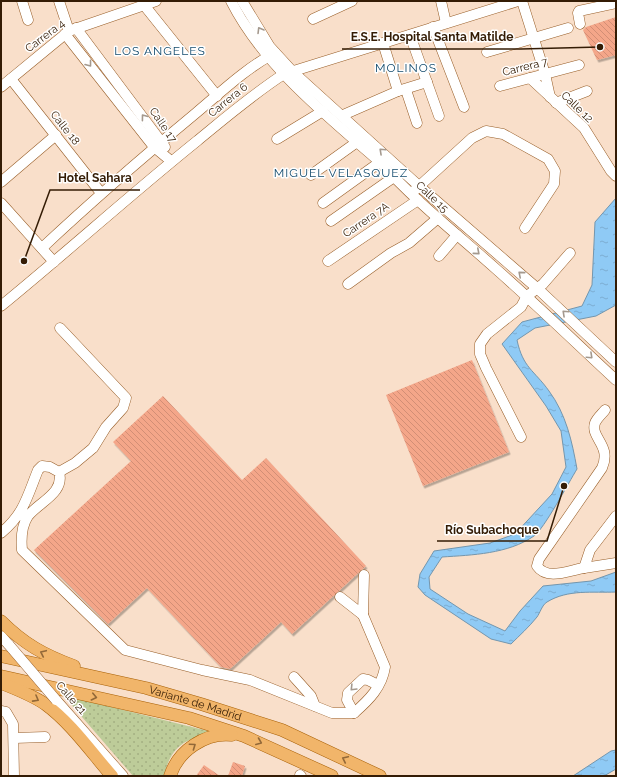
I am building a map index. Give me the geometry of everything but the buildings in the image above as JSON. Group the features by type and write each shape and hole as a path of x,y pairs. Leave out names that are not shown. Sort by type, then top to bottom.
{"main road":[{"path":"1,621 21,640 60,660 146,688"},
{"name":"Variante de Madrid","path":"1,656 146,688 201,704 282,730 380,776"},
{"name":"Variante de Madrid","path":"1,676 189,718 244,736 332,776"},
{"path":"1,683 19,690 44,704 55,713 112,776"},
{"path":"170,776 182,754 195,743 211,737 228,734 244,736"}],"street":[{"path":"22,1 28,20"},
{"name":"Calle 17","path":"59,1 70,31 171,161"},
{"name":"Carrera 4","path":"1,87 70,31 156,1"},
{"name":"Calle 15","path":"231,1 272,55 323,111 380,162 438,218 527,296 616,380"},
{"name":"Calle 15","path":"242,1 272,55"},
{"path":"441,1 446,23"},
{"name":"Carrera 6","path":"1,306 171,161 259,90 288,73 410,35 503,3 518,1"},
{"path":"522,1 553,100 587,91"},
{"path":"313,19 347,2"},
{"path":"580,24 579,11 614,3"},
{"path":"144,5 217,96"},
{"path":"433,27 464,107"},
{"path":"487,52 568,28"},
{"path":"410,35 439,116"},
{"path":"383,43 402,91 417,123"},
{"name":"Carrera 6","path":"42,248 101,193 158,144 217,96 272,55"},
{"name":"Carrera 7","path":"500,86 579,65"},
{"name":"Calle 15","path":"288,73 343,115 419,186 538,289 616,362"},
{"name":"Calle 12","path":"530,78 584,128 616,176"},
{"name":"Calle 18","path":"11,79 101,193"},
{"path":"343,115 427,82"},
{"path":"277,139 323,111"},
{"name":"Carrera 7A","path":"328,261 415,197 419,186 472,138 486,131 503,134 548,158 555,170 554,184 525,228"},
{"path":"1,182 56,135"},
{"path":"311,175 357,142"},
{"path":"323,203 380,162"},
{"path":"331,221 394,177"},
{"path":"1,202 54,262"},
{"path":"348,284 391,253 409,243 438,218"},
{"path":"440,244 455,233"},
{"path":"439,256 455,233"},
{"path":"520,437 486,368 480,354 480,344 487,334 521,307 527,296 538,289 570,253"},
{"path":"59,472 75,463 93,448 106,427 123,408 126,398 60,328"},
{"path":"605,410 596,422 595,432 606,451 606,460 539,559 538,566 541,572 548,574 616,563"},
{"path":"1,533 24,515 58,489 61,480 59,472 50,467 42,466 38,470 24,515 21,542 22,550 125,650 202,670 250,680 332,713 354,713 374,696 384,675 385,667 363,615 364,575"},
{"path":"584,568 590,550 616,516"},
{"path":"340,597 363,615"},
{"name":"Calle 21","path":"1,636 124,776"},
{"path":"294,677 311,696 315,706"},
{"path":"354,713 346,698 348,693 364,679 378,686"},
{"path":"1,711 6,712 13,724 14,776"},
{"path":"14,738 45,737"}],"green space":[{"path":"63,695 212,732 194,738 180,746 171,758 164,776 133,776"}],"water":[{"path":"616,198 616,305 596,316 535,328 517,340 522,357 544,384 560,409 568,428 577,469 550,515 534,536 513,547 501,550 442,557 429,577 430,589 468,614 505,631 520,611 543,586 591,581 616,572 616,592 581,592 555,598 545,603 534,621 511,644 491,639 425,595 418,587 420,574 434,551 490,543 515,534 552,494 566,467 561,431 546,406 502,344 522,322 582,306 592,285 595,222"},
{"path":"616,750 616,769 604,776 573,776 611,751"}],"place":[{"name":"E.S.E. Hospital Santa Matilde","path":"600,47"},
{"name":"Hotel Sahara","path":"24,261"},
{"name":"Río Subachoque","path":"564,486"}],"district":[{"name":"LOS ANGELES","path":"160,51"},
{"name":"MOLINOS","path":"406,68"},
{"name":"MIGUEL VELASQUEZ","path":"341,173"}]}
